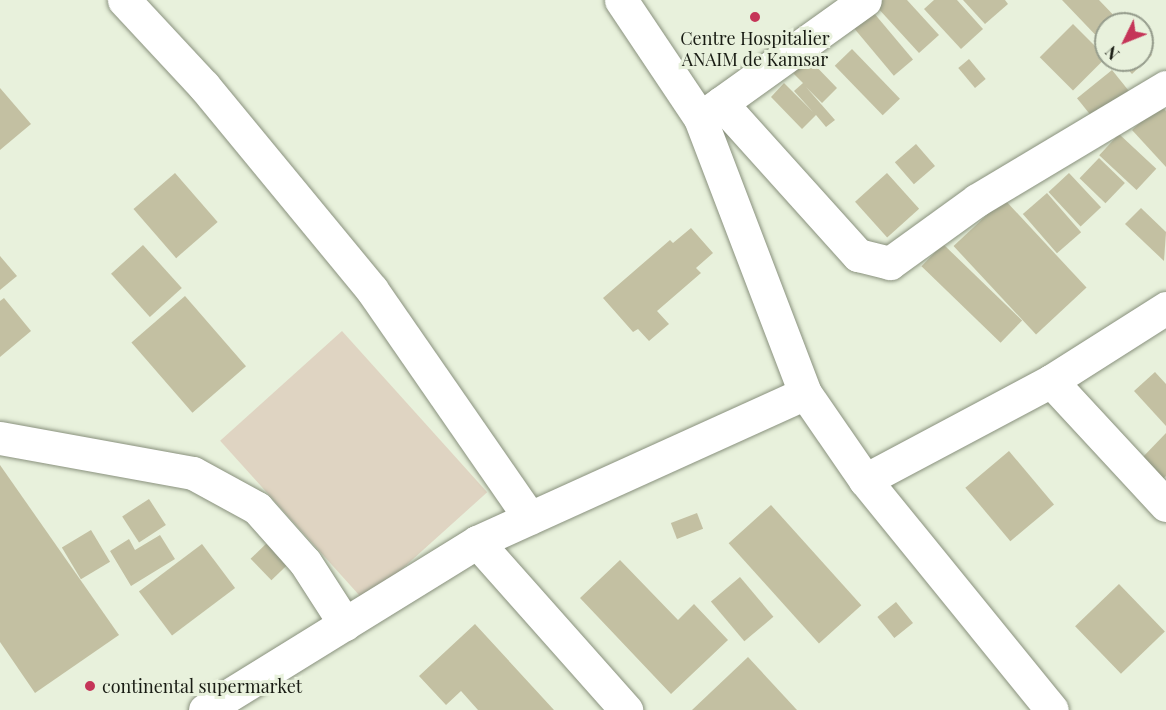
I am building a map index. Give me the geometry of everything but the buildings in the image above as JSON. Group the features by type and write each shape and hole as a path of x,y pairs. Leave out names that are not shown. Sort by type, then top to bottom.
{"street":[{"path":"124,0 204,86 372,290 530,518"},
{"path":"621,0 710,110 858,255 890,263 977,200 1166,87"},
{"path":"710,110 866,0"},
{"path":"710,110 805,393 865,480 1052,710"},
{"path":"865,480 1051,381 1166,308"},
{"path":"1051,381 1166,505"},
{"path":"205,710 477,542 805,393"},
{"path":"0,438 193,473 257,508 304,562 345,624"},
{"path":"477,542 626,710"}],"shaded area":[{"path":"342,331 487,492 365,602 220,441"}],"place":[{"name":"Centre Hospitalier ANAIM de Kamsar","path":"755,17"},
{"name":"continental supermarket","path":"90,686"}]}
